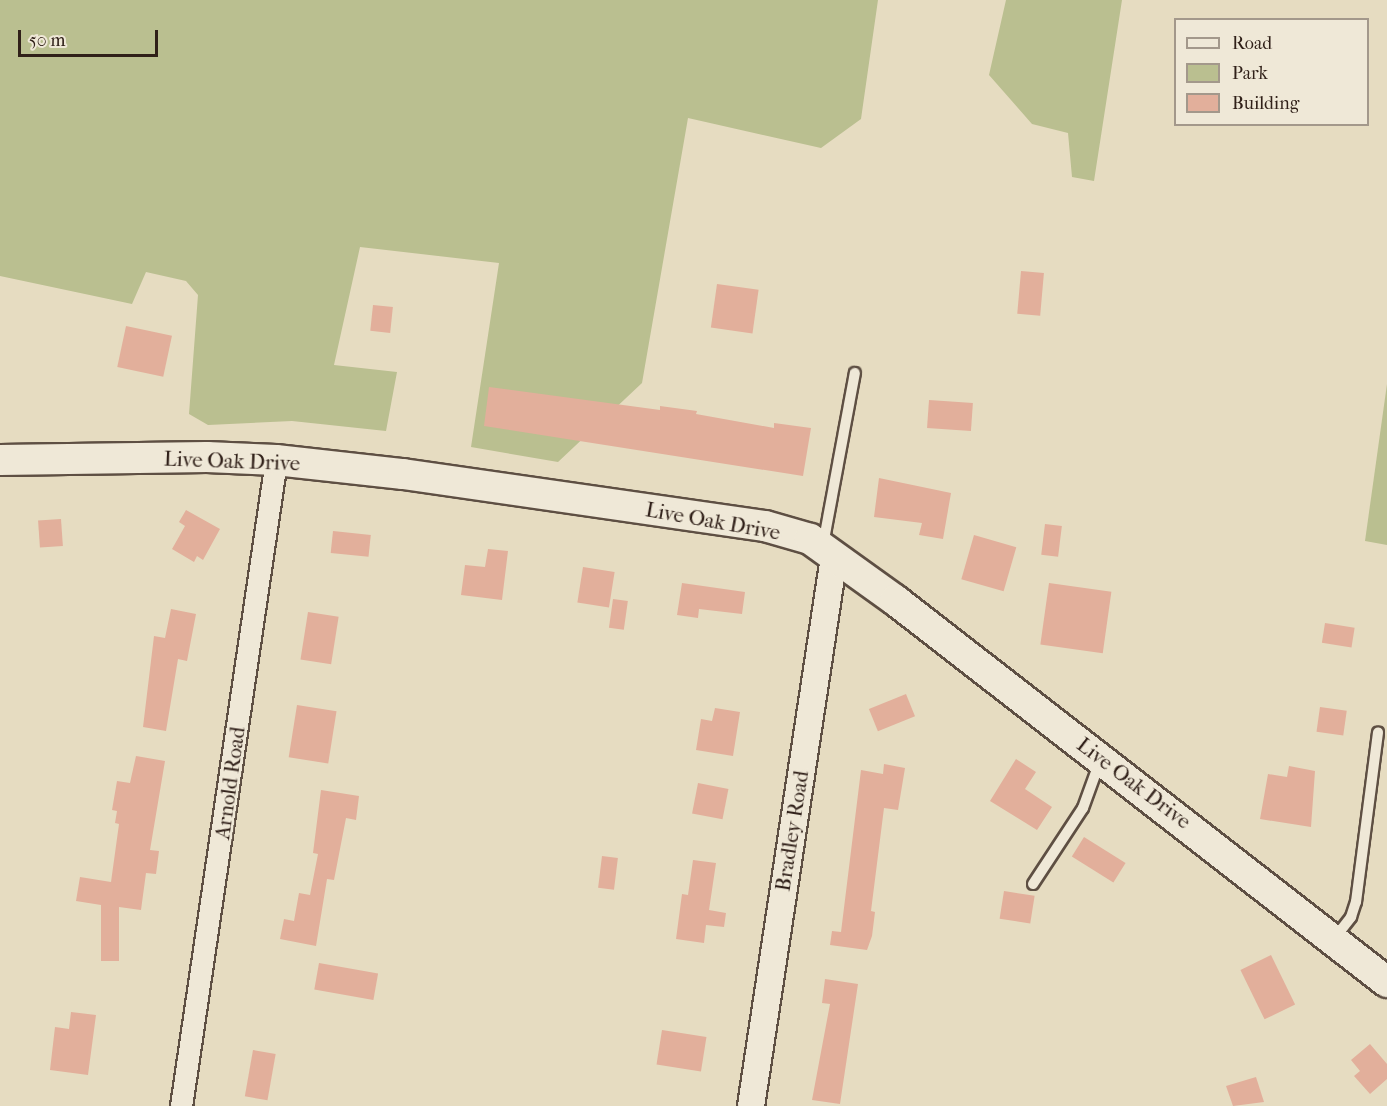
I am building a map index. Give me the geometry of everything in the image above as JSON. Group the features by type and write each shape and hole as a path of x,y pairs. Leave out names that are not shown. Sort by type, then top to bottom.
{"main road":[{"name":"Live Oak Drive","path":"0,460 207,457 276,460 403,474 765,526 810,540 1102,758 1387,982"}],"street":[{"name":"Arnold Road","path":"182,1106 276,460"},
{"name":"Bradley Road","path":"751,1106 828,553"}],"lane":[{"path":"828,553 855,373"},
{"path":"1334,940 1351,918 1356,902 1378,732"},
{"path":"1033,884 1083,808 1102,758"}],"green space":[{"path":"0,0 878,0 861,119 821,148 688,118 642,383 558,462 471,447 499,263 360,247 334,365 397,372 386,431 292,421 208,425 189,414 198,295 186,281 146,272 132,304 0,276"},
{"path":"1006,0 1122,0 1094,181 1072,177 1068,133 1032,124 989,75"},
{"path":"1387,384 1387,545 1365,541"}],"building":[{"path":"1021,271 1044,273 1040,316 1017,314"},
{"path":"717,284 759,290 752,333 711,328"},
{"path":"373,305 393,307 390,333 370,331"},
{"path":"126,326 172,336 163,377 117,367"},
{"path":"489,387 660,410 660,406 697,411 696,414 774,428 774,423 811,428 803,476 484,426"},
{"path":"929,400 973,403 971,431 927,428"},
{"path":"879,478 951,493 943,539 919,535 922,523 874,517"},
{"path":"186,510 220,529 203,560 197,556 194,562 172,549 185,526 179,522"},
{"path":"61,519 63,546 40,548 38,521"},
{"path":"1045,524 1062,526 1058,557 1041,555"},
{"path":"333,531 371,535 368,557 331,553"},
{"path":"974,535 1016,547 1004,591 961,579"},
{"path":"488,549 508,551 502,600 461,595 465,565 485,567"},
{"path":"583,567 615,572 609,608 577,603"},
{"path":"682,583 745,592 742,614 699,609 698,618 677,615"},
{"path":"1049,583 1111,592 1103,653 1040,644"},
{"path":"613,599 628,601 624,630 609,628"},
{"path":"171,609 196,614 187,661 178,659 166,731 143,727 154,636 165,638"},
{"path":"308,612 339,617 331,664 300,659"},
{"path":"1325,623 1355,628 1352,647 1322,643"},
{"path":"906,694 915,716 878,731 869,709"},
{"path":"297,705 337,711 328,764 289,757"},
{"path":"1320,707 1347,711 1343,736 1317,732"},
{"path":"715,708 740,712 733,756 696,750 701,719 712,721"},
{"path":"136,756 165,761 150,850 159,851 156,874 146,873 141,910 119,907 119,961 101,961 101,905 76,901 80,877 111,882 119,824 115,823 117,811 112,810 117,781 130,783"},
{"path":"1016,759 1036,772 1025,789 1052,807 1037,830 990,801"},
{"path":"884,764 905,768 898,810 884,808 871,911 875,912 872,936 867,950 830,945 832,931 841,932 861,770 883,774"},
{"path":"1289,766 1315,771 1311,827 1260,819 1268,774 1287,777"},
{"path":"698,783 728,789 723,819 692,813"},
{"path":"321,790 359,796 356,820 346,818 334,880 327,879 316,946 280,939 284,919 294,921 299,893 310,895 318,854 313,853"},
{"path":"1084,837 1126,863 1113,882 1072,857"},
{"path":"602,856 618,858 614,890 598,888"},
{"path":"693,860 716,863 709,910 726,913 724,927 706,925 704,943 676,939 682,894 688,895"},
{"path":"1004,891 1035,896 1030,924 1000,919"},
{"path":"1271,955 1295,1004 1265,1019 1240,970"},
{"path":"319,963 378,973 373,1000 314,990"},
{"path":"825,979 858,984 840,1104 812,1100 830,1004 822,1003"},
{"path":"71,1012 96,1015 88,1075 50,1070 55,1027 69,1029"},
{"path":"662,1030 706,1037 701,1072 657,1065"},
{"path":"1370,1044 1387,1064 1387,1079 1370,1094 1354,1076 1360,1071 1351,1060"},
{"path":"253,1050 276,1054 267,1100 245,1096"},
{"path":"1256,1077 1264,1102 1233,1106 1226,1086"}]}
